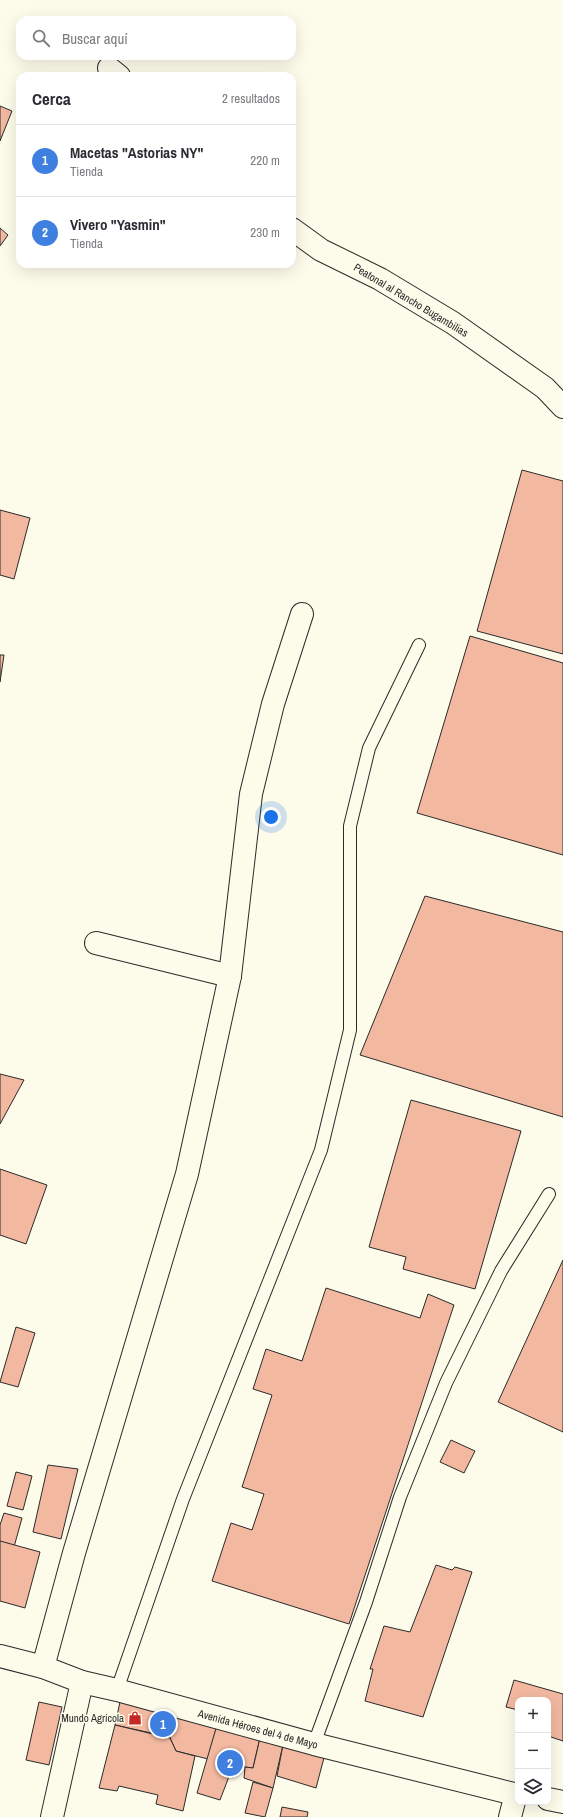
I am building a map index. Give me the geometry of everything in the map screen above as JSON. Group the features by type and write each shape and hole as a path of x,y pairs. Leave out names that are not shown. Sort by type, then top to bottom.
{"street":[{"name":"Peatonal al Rancho Bugambilias","path":"296,232 321,250 380,279 453,323 545,388 563,407"},
{"path":"43,1667 74,1553 187,1174 230,976 251,794 273,704 302,614"},
{"path":"96,943 230,976"},
{"name":"Avenida Héroes del 4 de Mayo","path":"0,1656 43,1667 82,1682 117,1690 314,1744 515,1794"},
{"path":"52,1817 82,1682"},
{"path":"551,1800 563,1802"},
{"path":"510,1817 515,1801"}],"lane":[{"path":"117,1690 183,1499 321,1150 350,1030 350,826 368,748 419,645"},
{"path":"314,1744 366,1602 400,1496 446,1383 501,1271 549,1194"}],"building":[{"path":"0,106 12,111 0,141"},
{"path":"0,228 8,235 0,246"},
{"path":"522,470 563,481 563,654 477,631"},
{"path":"0,510 30,518 14,579 0,575"},
{"path":"470,636 563,663 563,855 417,813"},
{"path":"0,655 4,655 0,682"},
{"path":"425,896 563,932 563,1117 360,1055"},
{"path":"0,1074 24,1080 0,1124"},
{"path":"411,1100 521,1131 475,1289 403,1269 406,1257 369,1247"},
{"path":"0,1169 47,1185 26,1244 0,1235"},
{"path":"563,1260 563,1432 498,1402"},
{"path":"326,1288 420,1318 428,1294 454,1305 349,1624 212,1581 231,1523 252,1530 264,1494 242,1487 272,1395 253,1389 266,1349 302,1361"},
{"path":"16,1327 35,1333 18,1387 0,1382"},
{"path":"451,1440 475,1451 464,1473 440,1462"},
{"path":"48,1465 78,1469 61,1539 33,1532"},
{"path":"16,1472 32,1476 23,1510 7,1506"},
{"path":"4,1513 22,1518 14,1547 0,1542 0,1525"},
{"path":"0,1541 40,1552 25,1608 0,1601"},
{"path":"436,1565 452,1570 455,1567 472,1572 423,1717 365,1701 373,1669 370,1669 384,1626 410,1632"},
{"path":"514,1680 563,1694 563,1741 551,1737 551,1697 515,1697 515,1709 506,1707"},
{"path":"39,1702 62,1707 49,1765 26,1760"},
{"name":"Mundo Agrícola","path":"120,1702 156,1711 151,1733 115,1725"},
{"path":"156,1711 176,1714 170,1738 151,1733"},
{"path":"176,1714 217,1725 208,1759 176,1751 170,1738"},
{"path":"115,1725 170,1738 176,1751 195,1756 183,1811 156,1804 158,1795 119,1786 117,1791 99,1788"},
{"path":"217,1725 260,1738 253,1768 233,1766 220,1800 197,1793"},
{"path":"260,1738 283,1745 273,1788 244,1778 245,1767 253,1768"},
{"path":"283,1745 325,1754 316,1788 277,1776"},
{"path":"253,1782 273,1788 265,1817 245,1813"},
{"path":"282,1807 308,1812 307,1817 280,1817"}],"place":[{"name":"Mundo Agrícola","path":"135,1718"},
{"name":"Macetas \"Astorias NY\"","path":"163,1724"},
{"name":"Vivero \"Yasmin\"","path":"230,1763"}]}
